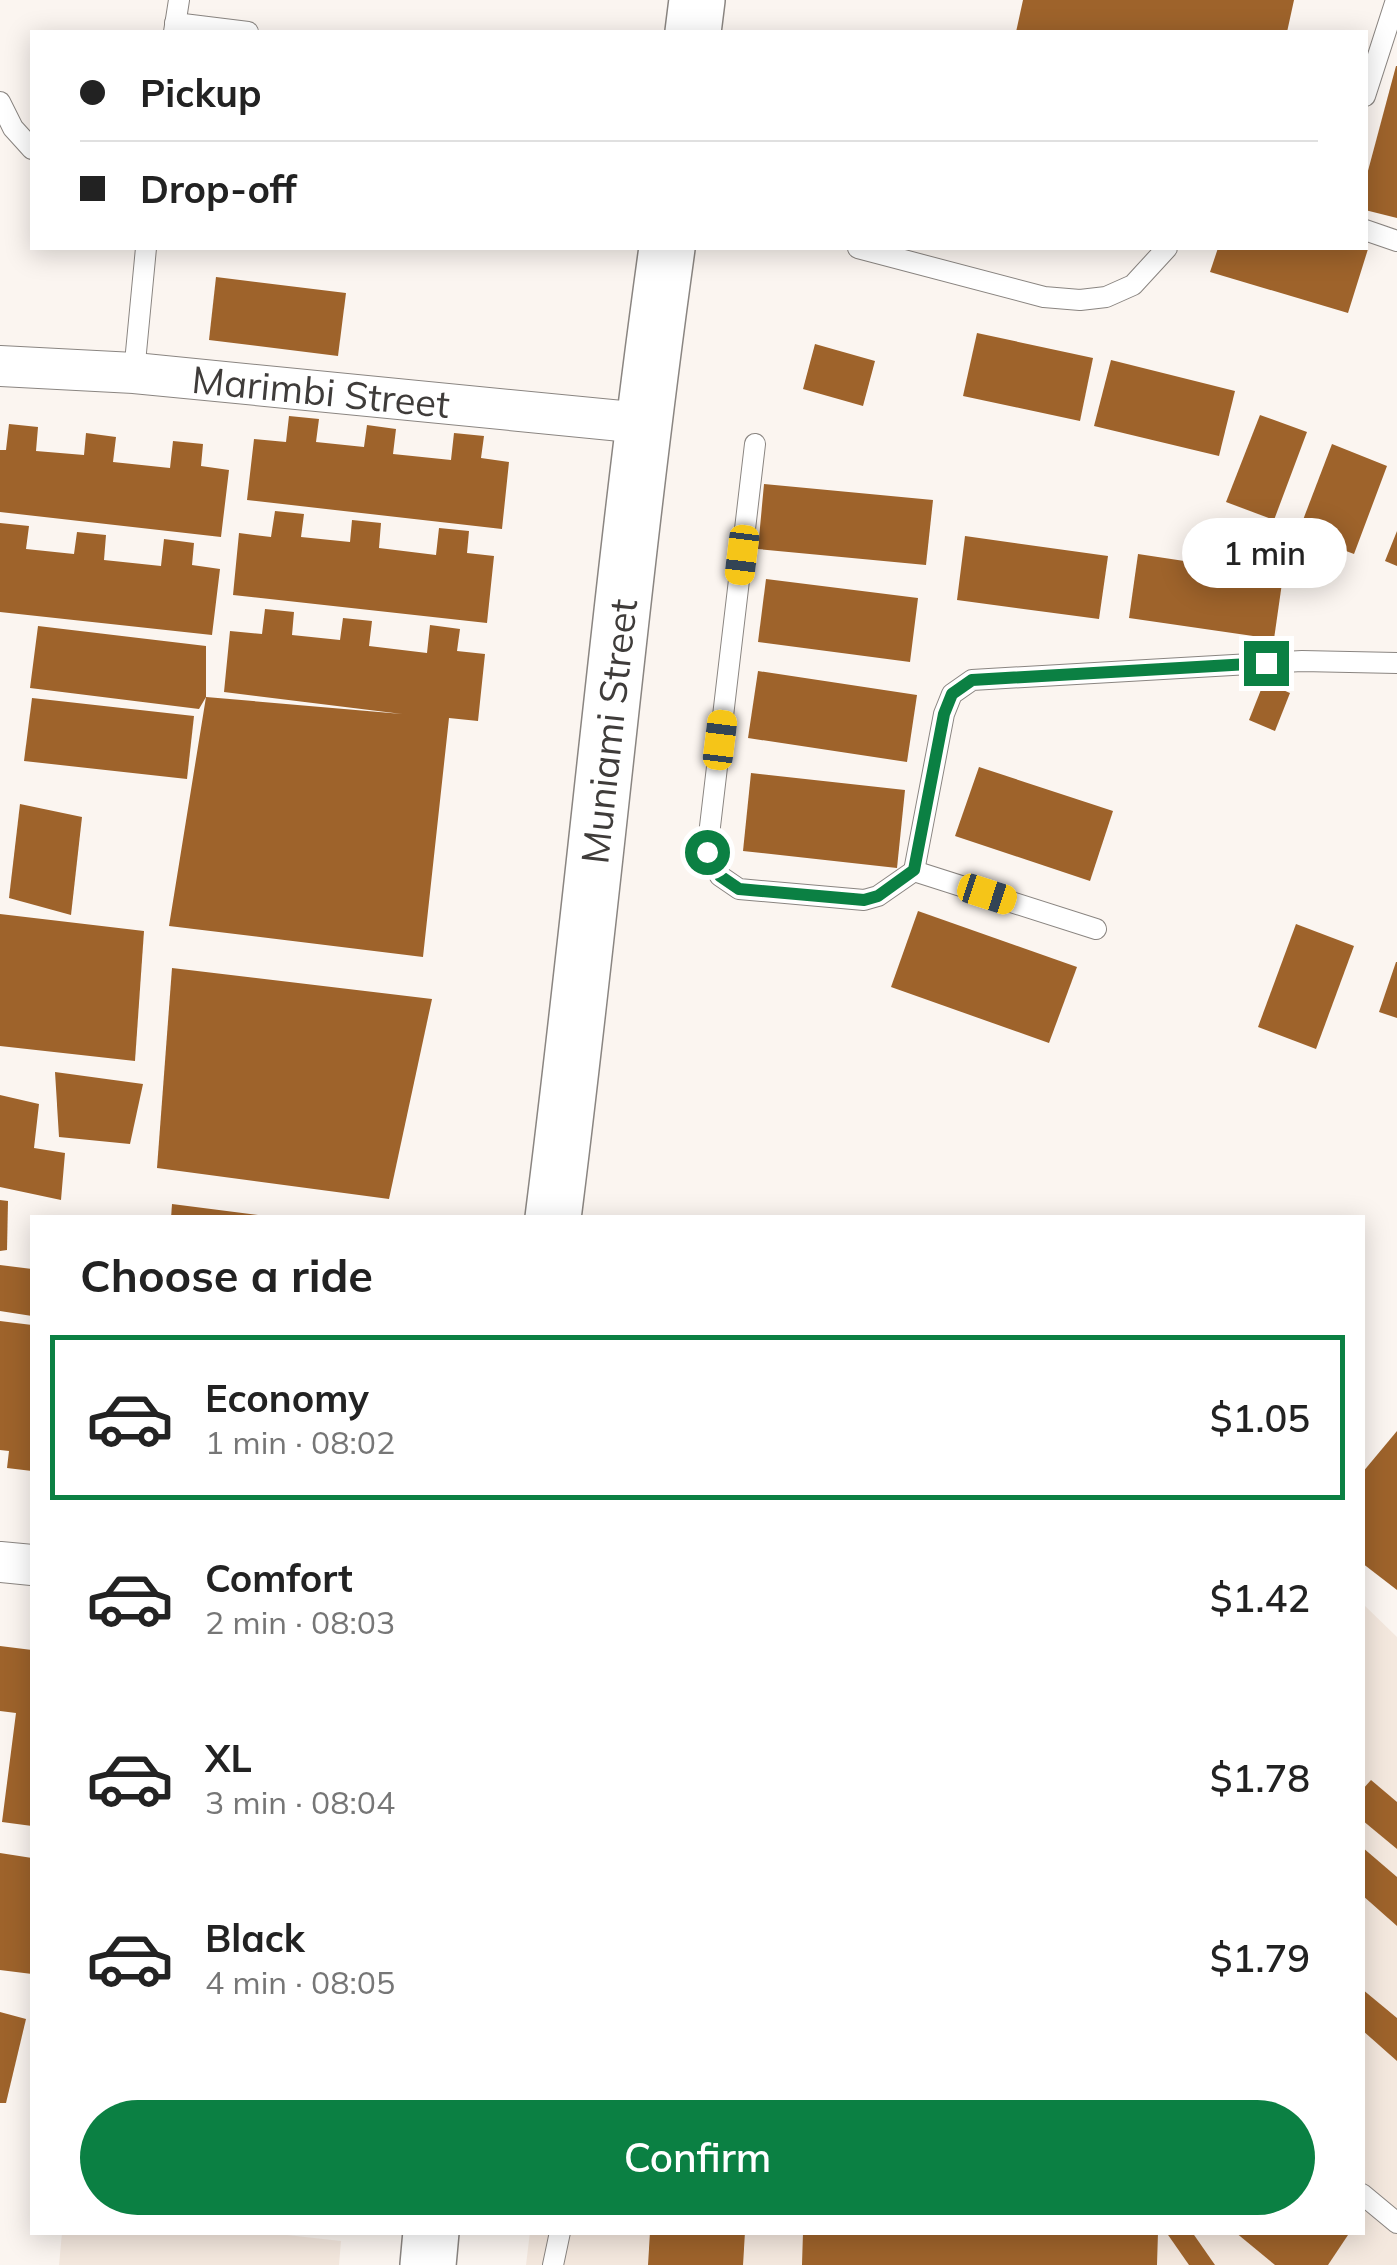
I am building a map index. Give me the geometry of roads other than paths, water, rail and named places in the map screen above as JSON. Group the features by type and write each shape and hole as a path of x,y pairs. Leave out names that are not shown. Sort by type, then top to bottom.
{"main road":[{"path":"693,30 697,0"},
{"name":"Muniami Street","path":"553,1215 642,423 667,250"},
{"path":"428,2265 432,2235"}],"street":[{"name":"Marimbi Street","path":"0,366 134,373 642,423"},
{"path":"0,1562 30,1566"}],"lane":[{"path":"179,0 175,28 212,30"},
{"path":"1368,87 1396,0"},
{"path":"0,102 13,128 30,146"},
{"path":"1368,231 1397,241"},
{"path":"134,373 146,250"},
{"path":"866,250 1044,297 1080,300 1106,297 1133,286 1164,250"},
{"path":"755,444 707,852 720,876 739,889 864,900 878,896 914,870 944,714 952,694 972,680 1302,661 1397,663"},
{"path":"914,870 1096,930"},
{"path":"1365,2196 1397,2223"},
{"path":"553,2265 559,2235"}]}
